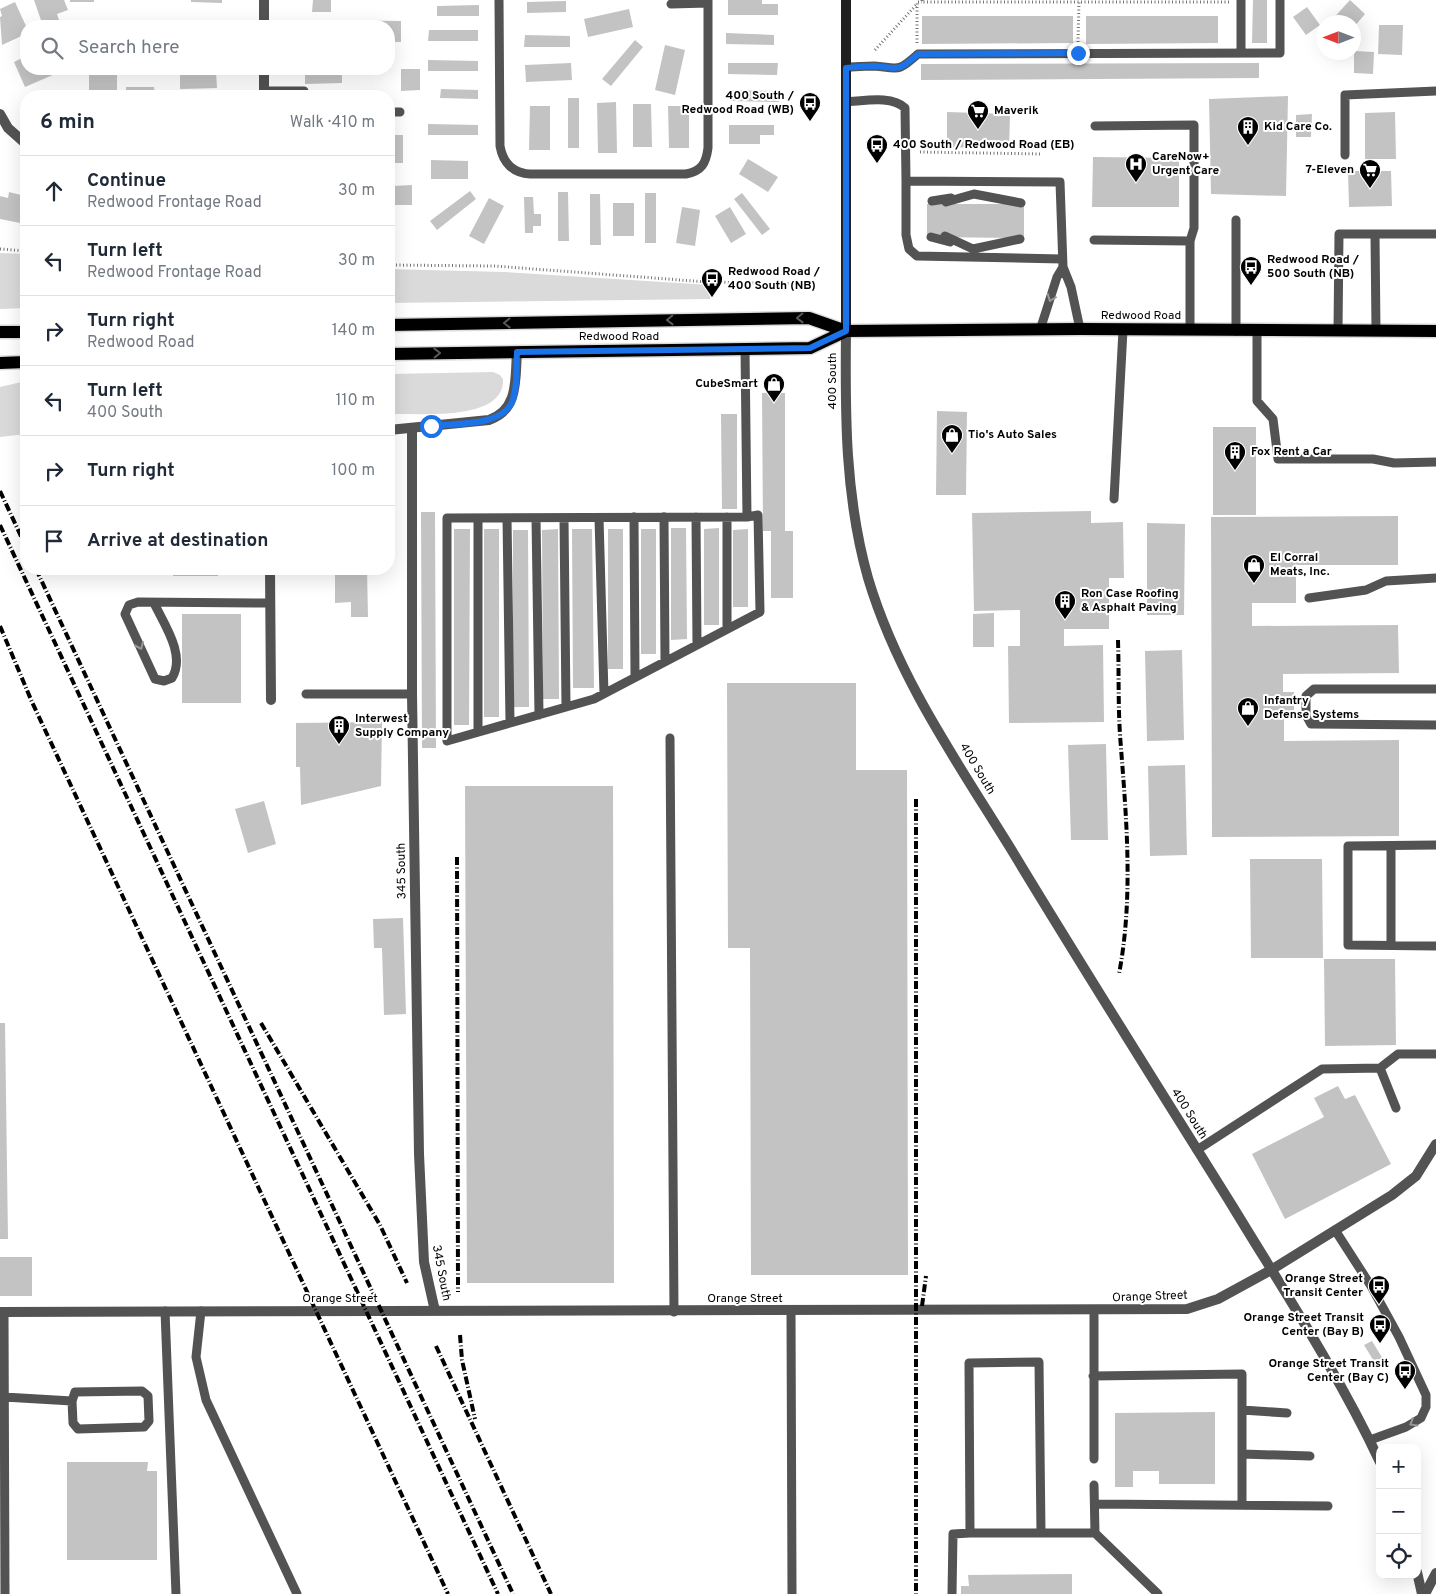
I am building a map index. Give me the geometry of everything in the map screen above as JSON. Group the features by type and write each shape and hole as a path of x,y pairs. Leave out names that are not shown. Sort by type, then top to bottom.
{"main road":[{"name":"400 South","path":"846,0 846,331"},
{"name":"Redwood Road","path":"395,325 809,318 846,331 1080,329 1436,331"},
{"name":"Redwood Road","path":"395,354 810,348 846,331"},
{"path":"0,332 20,332"},
{"path":"4,363 20,362"}],"street":[{"path":"264,0 264,20"},
{"path":"264,75 264,90"},
{"path":"0,114 8,128 20,139"},
{"name":"400 South","path":"846,331 846,443 854,518 869,581 897,654 943,737 1272,1270 1345,1393 1376,1453"},
{"path":"395,430 489,420 498,417 512,402 515,390 517,352"},
{"name":"345 South","path":"412,429 412,694 419,1154 424,1262 435,1311"},
{"path":"270,575 271,700"},
{"name":"Orange Street","path":"2,1312 1171,1310 1202,1306 1272,1270 1408,1184 1424,1167 1436,1144"},
{"path":"1424,1594 1436,1573"},
{"path":"1419,1579 1424,1594"}],"lane":[{"path":"499,0 501,154 509,166 522,174 686,174 701,169 705,163 708,148 708,2 671,4"},
{"path":"846,68 875,66 894,70 906,65 918,54 1280,53 1280,0"},
{"path":"1237,1 1241,53"},
{"path":"1345,155 1345,95 1436,92"},
{"path":"846,102 891,100 900,102 905,108 906,235 909,249 917,256 974,253 1063,263"},
{"path":"395,112 400,112"},
{"path":"1095,126 1194,125 1194,222 1190,241 1190,330"},
{"path":"906,181 1060,182 1063,263 1080,329"},
{"path":"965,202 974,194 974,182"},
{"path":"974,194 987,203"},
{"path":"932,201 974,194 1021,203"},
{"path":"946,202 974,194 1007,202"},
{"path":"1236,220 1236,331"},
{"path":"1338,331 1339,234 1436,234"},
{"path":"1375,234 1376,331"},
{"path":"945,236 974,253"},
{"path":"931,237 974,253 1020,239"},
{"path":"965,237 974,253"},
{"path":"974,253 986,238"},
{"path":"974,253 1006,238"},
{"path":"1094,240 1190,241"},
{"path":"1040,330 1063,263"},
{"path":"1114,498 1123,330"},
{"path":"1257,331 1257,401 1273,419 1278,459 1373,459 1394,463 1436,462"},
{"path":"745,349 747,517"},
{"path":"758,515 760,612 604,694 566,707 447,741 447,518 747,517 758,515"},
{"path":"664,517 665,662"},
{"path":"696,517 697,645"},
{"path":"727,517 727,629"},
{"path":"478,518 478,732"},
{"path":"507,518 510,723"},
{"path":"536,518 539,715"},
{"path":"564,518 566,707"},
{"path":"600,518 604,694"},
{"path":"634,518 635,677"},
{"path":"1309,598 1366,590 1386,581 1436,578"},
{"path":"154,602 176,655 177,671 172,678 164,681 155,679 126,614 129,605 154,602 270,603"},
{"path":"1436,689 1314,689 1306,696 1306,715 1311,724 1436,724"},
{"path":"306,694 412,694"},
{"path":"670,738 674,1312"},
{"path":"1436,846 1348,846 1348,945 1436,946"},
{"path":"1391,846 1391,945"},
{"path":"1197,1150 1322,1069 1380,1068 1398,1054 1436,1054"},
{"path":"1380,1068 1396,1108"},
{"path":"1335,1230 1371,1286 1399,1337 1426,1395 1426,1407 1421,1418 1406,1427 1370,1440"},
{"path":"165,1311 176,1594"},
{"path":"200,1311 196,1357 206,1400 297,1594"},
{"path":"791,1311 792,1594"},
{"path":"1094,1311 1094,1459"},
{"path":"2,1312 6,1594"},
{"path":"970,1533 969,1362 1039,1362 1041,1533"},
{"path":"1093,1376 1242,1374 1242,1504"},
{"path":"142,1391 148,1396 149,1421 144,1427 78,1429 73,1423 72,1401 75,1392 142,1391"},
{"path":"4,1397 72,1401"},
{"path":"1242,1410 1287,1413"},
{"path":"1242,1454 1310,1456"},
{"path":"1094,1485 1096,1533 1158,1594"},
{"path":"1095,1504 1328,1506"},
{"path":"952,1594 953,1534 1096,1533"}],"path":[{"path":"875,50 917,4 922,1 1237,1"},
{"path":"1078,43 1079,2"},
{"path":"917,4 917,44"},
{"path":"920,152 1042,154"},
{"path":"0,250 20,251"},
{"path":"395,265 494,266 707,282 806,284"}],"shaded area":[{"path":"0,253 20,254 20,308 0,309"},
{"path":"395,269 505,272 710,285 710,299 395,303"},
{"path":"493,372 500,375 503,379 500,393 490,402 476,409 440,414 395,414 395,374"},
{"path":"20,382 20,435 0,437 0,387"}],"building":[{"path":"34,0 64,0 68,10 57,14 59,20 41,20"},
{"path":"70,0 94,0 94,2 70,2"},
{"path":"191,0 222,0 222,3 191,2"},
{"path":"313,0 331,0 331,12 312,12"},
{"path":"728,0 762,0 762,4 778,4 778,15 728,15"},
{"path":"1253,0 1267,0 1267,43 1252,43"},
{"path":"1350,0 1365,14 1361,19 1361,15 1336,15"},
{"path":"566,1 566,12 527,13 527,2"},
{"path":"15,2 23,20 20,20 20,37 2,45 0,17 2,16 0,9"},
{"path":"479,5 479,16 437,16 437,6"},
{"path":"1307,7 1316,19 1316,28 1306,35 1293,17"},
{"path":"629,9 633,27 588,37 584,19"},
{"path":"922,16 1073,16 1073,43 922,44"},
{"path":"1086,16 1218,16 1218,43 1086,44"},
{"path":"395,21 401,21 401,42 395,42"},
{"path":"1379,25 1403,25 1402,55 1378,54"},
{"path":"429,30 478,30 478,41 428,41"},
{"path":"726,33 774,35 774,45 726,44"},
{"path":"525,35 570,36 570,47 524,47"},
{"path":"635,40 643,47 611,86 602,79"},
{"path":"665,45 685,50 675,95 655,90"},
{"path":"1361,51 1374,52 1373,74 1354,73 1354,60 1361,60"},
{"path":"20,59 20,75 53,75 25,87 14,62"},
{"path":"428,60 478,61 478,71 428,71"},
{"path":"571,63 572,80 526,82 525,65"},
{"path":"728,63 778,63 777,75 728,74"},
{"path":"1259,63 1259,78 921,80 921,64"},
{"path":"401,69 420,69 420,90 401,91"},
{"path":"89,75 117,75 117,90 89,90"},
{"path":"180,75 216,75 217,88 180,89"},
{"path":"305,75 342,75 342,83 305,84"},
{"path":"126,87 154,87 154,90 126,90"},
{"path":"441,89 478,90 478,99 440,98"},
{"path":"730,90 779,91 779,102 730,101"},
{"name":"Kid Care Co.","path":"1288,96 1286,196 1211,194 1209,99"},
{"path":"568,98 579,98 579,148 568,148"},
{"path":"616,102 617,153 598,153 597,103"},
{"path":"633,104 651,104 652,147 633,147"},
{"path":"530,106 550,106 550,150 529,150"},
{"path":"668,106 689,106 689,148 669,148"},
{"name":"Maverik","path":"947,112 1010,114 1009,149 947,147"},
{"path":"1395,112 1396,159 1365,159 1365,113"},
{"path":"1312,114 1311,137 1296,137 1296,115"},
{"path":"428,124 478,125 478,135 428,135"},
{"path":"729,125 774,125 774,135 760,135 760,144 729,144"},
{"path":"395,135 403,135 403,163 395,163"},
{"name":"CareNow+ Urgent Care","path":"1093,157 1179,158 1179,207 1092,207"},
{"path":"748,159 778,177 768,192 739,174"},
{"path":"431,160 468,161 468,179 431,179"},
{"name":"7-Eleven","path":"1348,171 1391,171 1392,206 1349,207"},
{"path":"412,185 412,205 395,205 395,186"},
{"path":"470,191 476,199 437,230 430,221"},
{"path":"9,192 20,195 20,223 0,219 0,196 8,198"},
{"path":"558,192 568,192 569,241 558,241"},
{"path":"645,193 656,193 656,243 645,243"},
{"path":"742,193 770,229 762,235 734,199"},
{"path":"590,194 600,194 601,245 590,245"},
{"path":"524,197 533,197 534,214 541,214 541,226 533,226 533,233 525,233"},
{"path":"489,198 504,206 484,244 469,236"},
{"path":"613,203 634,203 634,236 613,236"},
{"path":"927,204 1024,204 1024,238 927,237"},
{"path":"682,207 700,210 695,246 676,243"},
{"path":"730,207 746,234 731,243 715,216"},
{"path":"762,393 785,393 785,531 793,531 793,598 771,598 771,531 763,531"},
{"name":"Tio's Auto Sales","path":"937,411 967,412 966,495 936,495"},
{"path":"721,414 737,414 737,509 722,509"},
{"name":"Fox Rent a Car","path":"1213,427 1256,427 1256,515 1213,515"},
{"name":"Ron Case Roofing & Asphalt Paving","path":"1091,511 1091,523 1123,522 1124,578 1109,578 1109,629 1064,629 1064,646 1103,645 1104,722 1009,723 1008,646 1020,646 1020,610 974,611 972,513"},
{"path":"421,512 435,512 436,748 422,748"},
{"name":"Infantry Defense Systems","path":"1398,516 1398,565 1296,565 1296,603 1252,603 1252,626 1398,625 1399,673 1283,674 1283,692 1294,692 1294,714 1284,714 1284,741 1399,740 1399,836 1212,837 1211,517"},
{"path":"1147,523 1185,524 1184,615 1147,615"},
{"path":"671,528 686,528 687,639 671,640"},
{"path":"719,528 719,625 704,625 704,529"},
{"path":"454,529 470,529 469,725 454,725"},
{"path":"484,529 499,529 499,717 484,717"},
{"path":"558,529 559,699 543,699 542,530"},
{"path":"572,529 592,529 594,688 573,688"},
{"path":"608,529 623,529 623,669 608,669"},
{"path":"641,529 656,529 656,654 641,654"},
{"path":"748,529 748,607 733,607 733,530"},
{"path":"513,530 528,530 529,707 513,707"},
{"path":"173,575 218,575 218,576"},
{"path":"335,575 367,575 368,617 351,617 351,602 335,603"},
{"path":"994,613 994,647 973,647 973,614"},
{"path":"182,614 241,614 241,703 182,703"},
{"path":"1182,650 1184,740 1147,741 1145,651"},
{"path":"727,683 856,683 856,770 907,770 908,1275 751,1275 750,948 728,948"},
{"name":"Interwest Supply Company","path":"382,722 381,786 301,805 300,767 296,767 296,723"},
{"path":"1106,744 1108,840 1071,840 1068,745"},
{"path":"1185,765 1187,855 1150,856 1148,766"},
{"path":"465,786 613,786 614,1283 467,1283"},
{"path":"264,801 276,844 248,853 235,809"},
{"path":"1250,859 1322,859 1323,958 1251,958"},
{"path":"403,918 406,1014 384,1015 382,948 374,948 373,919"},
{"path":"1324,959 1395,959 1396,1045 1325,1046"},
{"path":"0,1023 5,1023 8,1239 0,1239"},
{"path":"1338,1086 1345,1099 1355,1095 1391,1164 1285,1219 1252,1154 1324,1117 1314,1098"},
{"path":"0,1257 32,1257 32,1296 0,1296"},
{"path":"1372,1341 1383,1359 1375,1363 1364,1345"},
{"path":"1215,1412 1215,1484 1159,1484 1159,1471 1133,1471 1133,1487 1115,1487 1115,1413"},
{"path":"67,1462 148,1462 147,1471 157,1471 157,1560 67,1560"},
{"path":"1072,1574 1072,1594 961,1594 961,1586 969,1586 968,1575"}],"railway":[{"path":"0,491 20,534"},
{"path":"0,525 20,568"},
{"path":"23,575 498,1594"},
{"path":"39,575 513,1594"},
{"path":"0,626 32,702 448,1594"},
{"path":"1118,640 1119,723 1127,854 1126,914 1119,974"},
{"path":"916,799 916,1594"},
{"path":"457,857 458,1292"},
{"path":"261,1023 380,1225 407,1283"},
{"path":"922,1306 926,1276"},
{"path":"460,1335 462,1360 475,1419"},
{"path":"436,1346 551,1594"}],"place":[{"name":"400 South / Redwood Road (WB)","path":"810,122"},
{"name":"Maverik","path":"978,130"},
{"name":"Kid Care Co.","path":"1248,146"},
{"name":"400 South / Redwood Road (EB)","path":"877,164"},
{"name":"CareNow+ Urgent Care","path":"1136,183"},
{"name":"7-Eleven","path":"1370,189"},
{"name":"Redwood Road / 500 South (NB)","path":"1251,286"},
{"name":"Redwood Road / 400 South (NB)","path":"712,298"},
{"name":"CubeSmart","path":"774,403"},
{"name":"Tio's Auto Sales","path":"952,454"},
{"name":"Fox Rent a Car","path":"1235,471"},
{"name":"El Corral Meats, Inc.","path":"1254,584"},
{"name":"Ron Case Roofing & Asphalt Paving","path":"1065,620"},
{"name":"Infantry Defense Systems","path":"1248,727"},
{"name":"Interwest Supply Company","path":"339,745"},
{"name":"Orange Street Transit Center","path":"1379,1305"},
{"name":"Orange Street Transit Center (Bay B)","path":"1380,1344"},
{"name":"Orange Street Transit Center (Bay C)","path":"1405,1390"}],"route":[{"path":"431,426 489,420 498,417 504,412 512,402 515,390 517,352 810,348 846,331 846,68 875,66 894,70 906,65 918,54 1078,53"}]}
